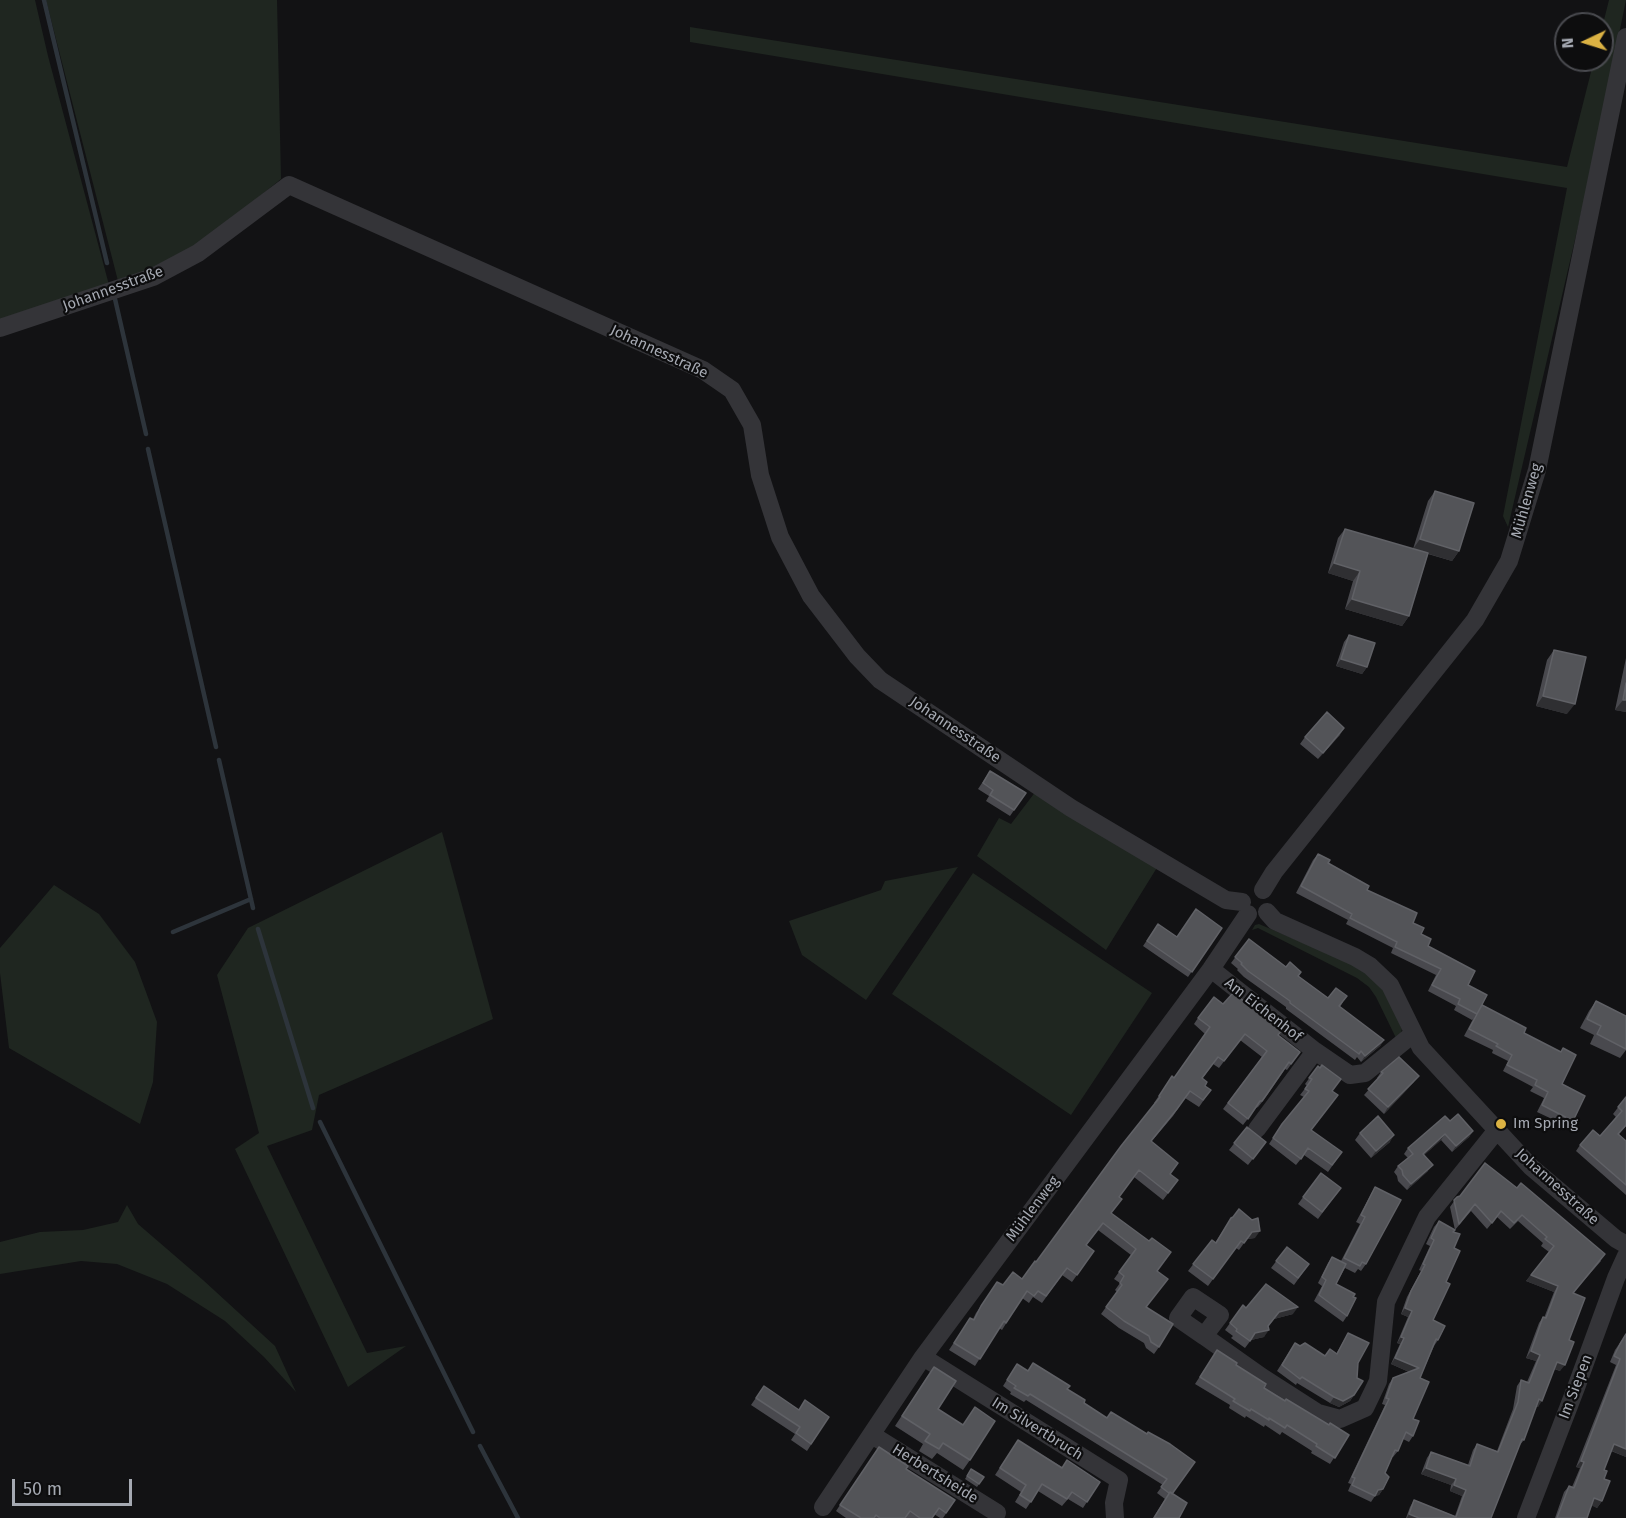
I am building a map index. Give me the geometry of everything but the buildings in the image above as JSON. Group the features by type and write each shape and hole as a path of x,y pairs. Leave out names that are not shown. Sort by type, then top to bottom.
{"street":[{"name":"Mühlenweg","path":"823,1507 923,1357 1211,969 1245,908 1244,895 1256,888 1263,890 1274,872 1475,620 1509,561 1537,470 1626,37"},
{"name":"Johannesstraße","path":"0,328 153,277 198,253 289,185 703,370 732,390 752,425 760,475 780,537 811,596 857,656 880,680 1071,808 1226,900 1245,908"},
{"path":"1245,908 1257,916 1267,912 1270,902 1263,890"},
{"name":"Johannesstraße","path":"1267,912 1275,921 1370,966 1390,985 1421,1048 1531,1167 1625,1249"},
{"name":"Am Eichenhof","path":"1211,969 1346,1074 1353,1076 1365,1073 1413,1034"},
{"name":"Am Eichenhof","path":"1257,1129 1316,1051"},
{"path":"1204,1336 1318,1413 1340,1419 1365,1408 1378,1381 1386,1302 1427,1217 1497,1130"},
{"name":"Im Siepen","path":"1526,1518 1577,1385 1625,1249"},
{"name":"Im Silvertbruch","path":"923,1357 1119,1480 1114,1503 1115,1518"},
{"name":"Herbertsheide","path":"872,1435 997,1513"}],"shaded area":[{"path":"0,0 35,0 109,285 0,328"},
{"path":"46,0 277,0 281,179 197,247 154,269 118,281"},
{"path":"1609,0 1626,0 1614,59 1614,12 1606,12"},
{"path":"690,27 1567,167 1591,72 1611,72 1591,171 1508,527 1503,516 1567,188 690,42"},
{"path":"1036,791 1158,866 1106,950 977,856 999,818 1011,824"},
{"path":"442,832 493,1019 319,1095 312,1130 267,1146 367,1353 406,1346 348,1387 235,1149 259,1133 217,975 248,928"},
{"path":"958,867 866,1000 802,955 789,921 881,890 885,881"},
{"path":"973,873 1152,993 1071,1115 892,994"},
{"path":"54,885 99,914 135,962 157,1022 153,1082 140,1124 9,1048 0,973 0,948"},
{"path":"1259,924 1360,967 1385,990 1402,1029 1401,1033 1396,1038 1369,987 1357,978 1258,928 1252,930 1255,925"},
{"path":"127,1205 138,1224 275,1346 296,1392 264,1357 225,1321 167,1284 117,1264 81,1261 0,1274 0,1242 40,1232 83,1230 118,1222"}],"waterway":[{"path":"44,0 107,263"},
{"path":"115,299 146,434"},
{"path":"148,449 216,747"},
{"path":"219,760 253,908"},
{"path":"173,932 251,899"},
{"path":"258,929 313,1108"},
{"path":"320,1122 473,1432"},
{"path":"480,1446 518,1518"}],"place":[{"name":"Im Spring","path":"1501,1124"}]}
